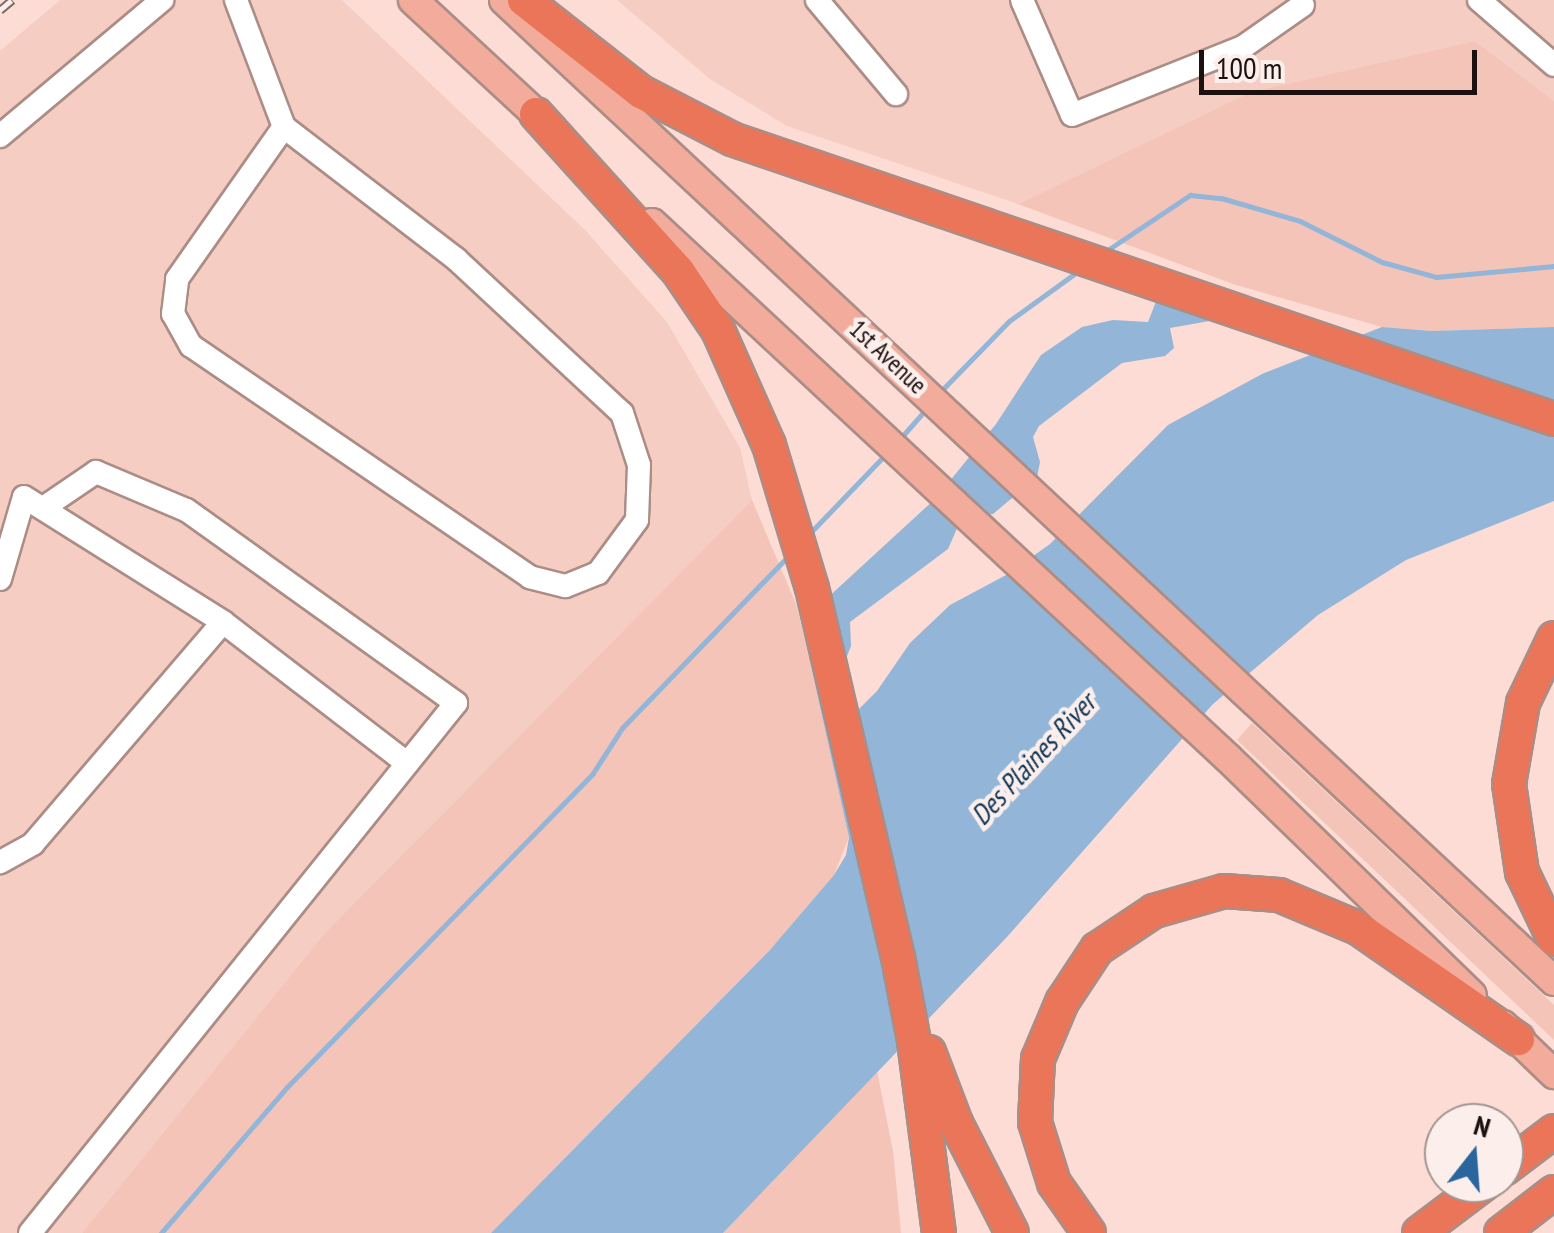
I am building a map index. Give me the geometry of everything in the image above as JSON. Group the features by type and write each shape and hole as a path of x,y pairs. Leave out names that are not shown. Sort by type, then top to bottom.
{"highway":[{"path":"524,0 640,92 732,140 1554,419"},
{"path":"536,114 678,271 718,330 769,445 812,588 941,1125 939,1233"},
{"path":"1554,638 1523,703 1509,784 1522,872 1554,939"},
{"path":"1090,1233 1054,1183 1040,1138 1036,1122 1038,1059 1062,1002 1096,949 1154,911 1224,891 1278,895 1358,928 1518,1039"},
{"path":"941,1125 1012,1233"},
{"path":"1524,1154 1554,1131"},
{"path":"1501,1233 1554,1192"},
{"path":"1424,1228 1458,1203"}],"main road":[{"path":"413,0 1228,758 1550,1070"},
{"name":"1st Avenue","path":"504,0 1554,981"}],"street":[{"path":"0,136 162,0"},
{"path":"236,0 284,127 456,259 622,413 640,464 638,520 598,573 565,586 530,577 191,346 173,314 177,279 284,127"},
{"path":"816,0 896,94"},
{"path":"1022,0 1072,115 1243,47 1305,2"},
{"path":"1480,0 1554,65"},
{"path":"30,1233 456,703 186,510 96,472 43,508"},
{"path":"0,580 24,497 223,622 407,763"},
{"path":"0,862 33,844 223,622"}],"shaded area":[{"path":"60,0 342,0 584,229 667,322 740,448 752,500 325,933 82,1233 0,1233 0,51"},
{"path":"617,0 1554,0 1554,101 1475,41 1251,92 1018,204 787,126 710,79"},
{"path":"1475,41 1554,101 1554,327 1432,331 1382,327 1233,284 1018,204 1251,92"},
{"path":"752,500 796,604 831,738 849,837 834,875 769,951 491,1233 82,1233 325,933"},
{"path":"1252,723 1554,1005 1554,1040 1237,740"},
{"path":"877,1071 893,1151 901,1233 723,1233"}],"water":[{"name":"Des Plaines River","path":"1161,289 1215,320 1170,328 1174,348 1165,356 1122,363 1039,426 1033,437 1040,462 1037,477 993,514 962,517 948,549 850,622 851,646 845,661 852,716 877,691 910,643 950,605 1008,574 1050,544 1168,425 1262,374 1382,327 1432,331 1554,327 1554,501 1406,560 1318,615 1213,704 1006,938 723,1233 491,1233 769,951 834,875 846,855 849,837 806,643 824,601 936,498 996,424 1041,355 1082,327 1113,320 1148,322"}],"waterway":[{"path":"1103,253 1190,195 1221,198 1300,221 1382,262 1436,277 1554,266"},
{"path":"940,392 1009,321 1078,271"},
{"path":"898,441 927,408"},
{"path":"808,535 887,453"},
{"path":"161,1233 287,1087 593,773 622,728 790,554"}],"railway":[{"path":"0,10 12,0"}]}
